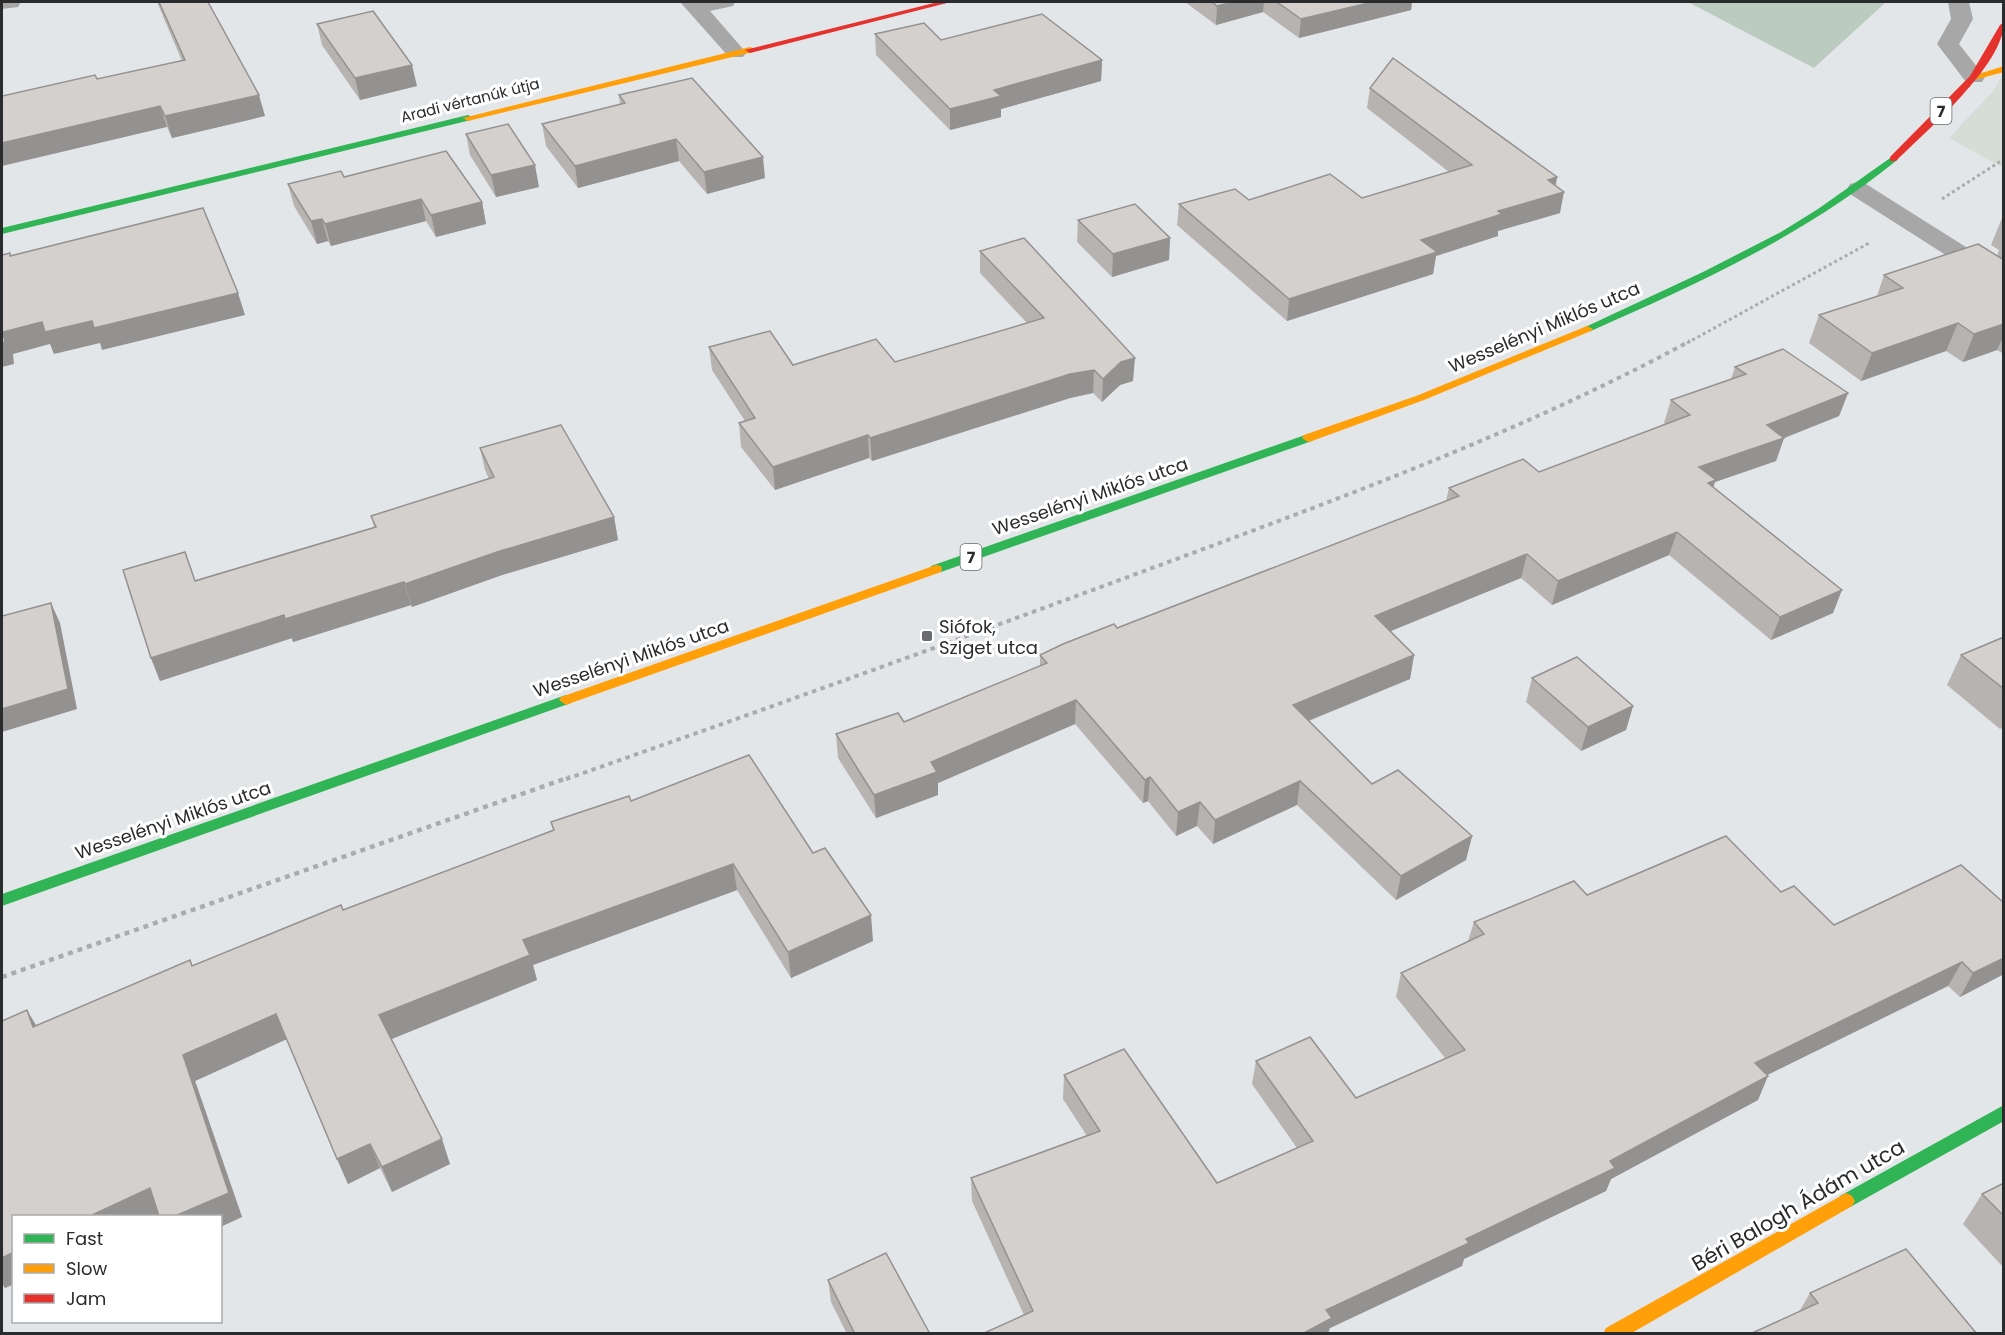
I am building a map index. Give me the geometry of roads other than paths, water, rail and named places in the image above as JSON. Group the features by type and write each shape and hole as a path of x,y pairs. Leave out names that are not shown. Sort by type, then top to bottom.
{"main road":[{"name":"Aradi vértanúk útja","path":"2,231 947,2"},
{"name":"Wesselényi Miklós utca","path":"2,900 1420,399 1549,348 1754,253 1858,189 1908,146 1974,76 2004,25"},
{"path":"1974,76 2004,69"},
{"name":"Béri Balogh Ádám utca","path":"1612,1334 2004,1112"}],"street":[{"path":"2,3 10,2"},
{"path":"1958,2 1962,19 1948,44 1974,76"}],"lane":[{"path":"693,5 726,2"},
{"path":"693,5 736,53"},
{"path":"1858,189 1906,222 2004,282"}],"place":[{"name":"Siófok, Sziget utca","path":"927,636"}]}
